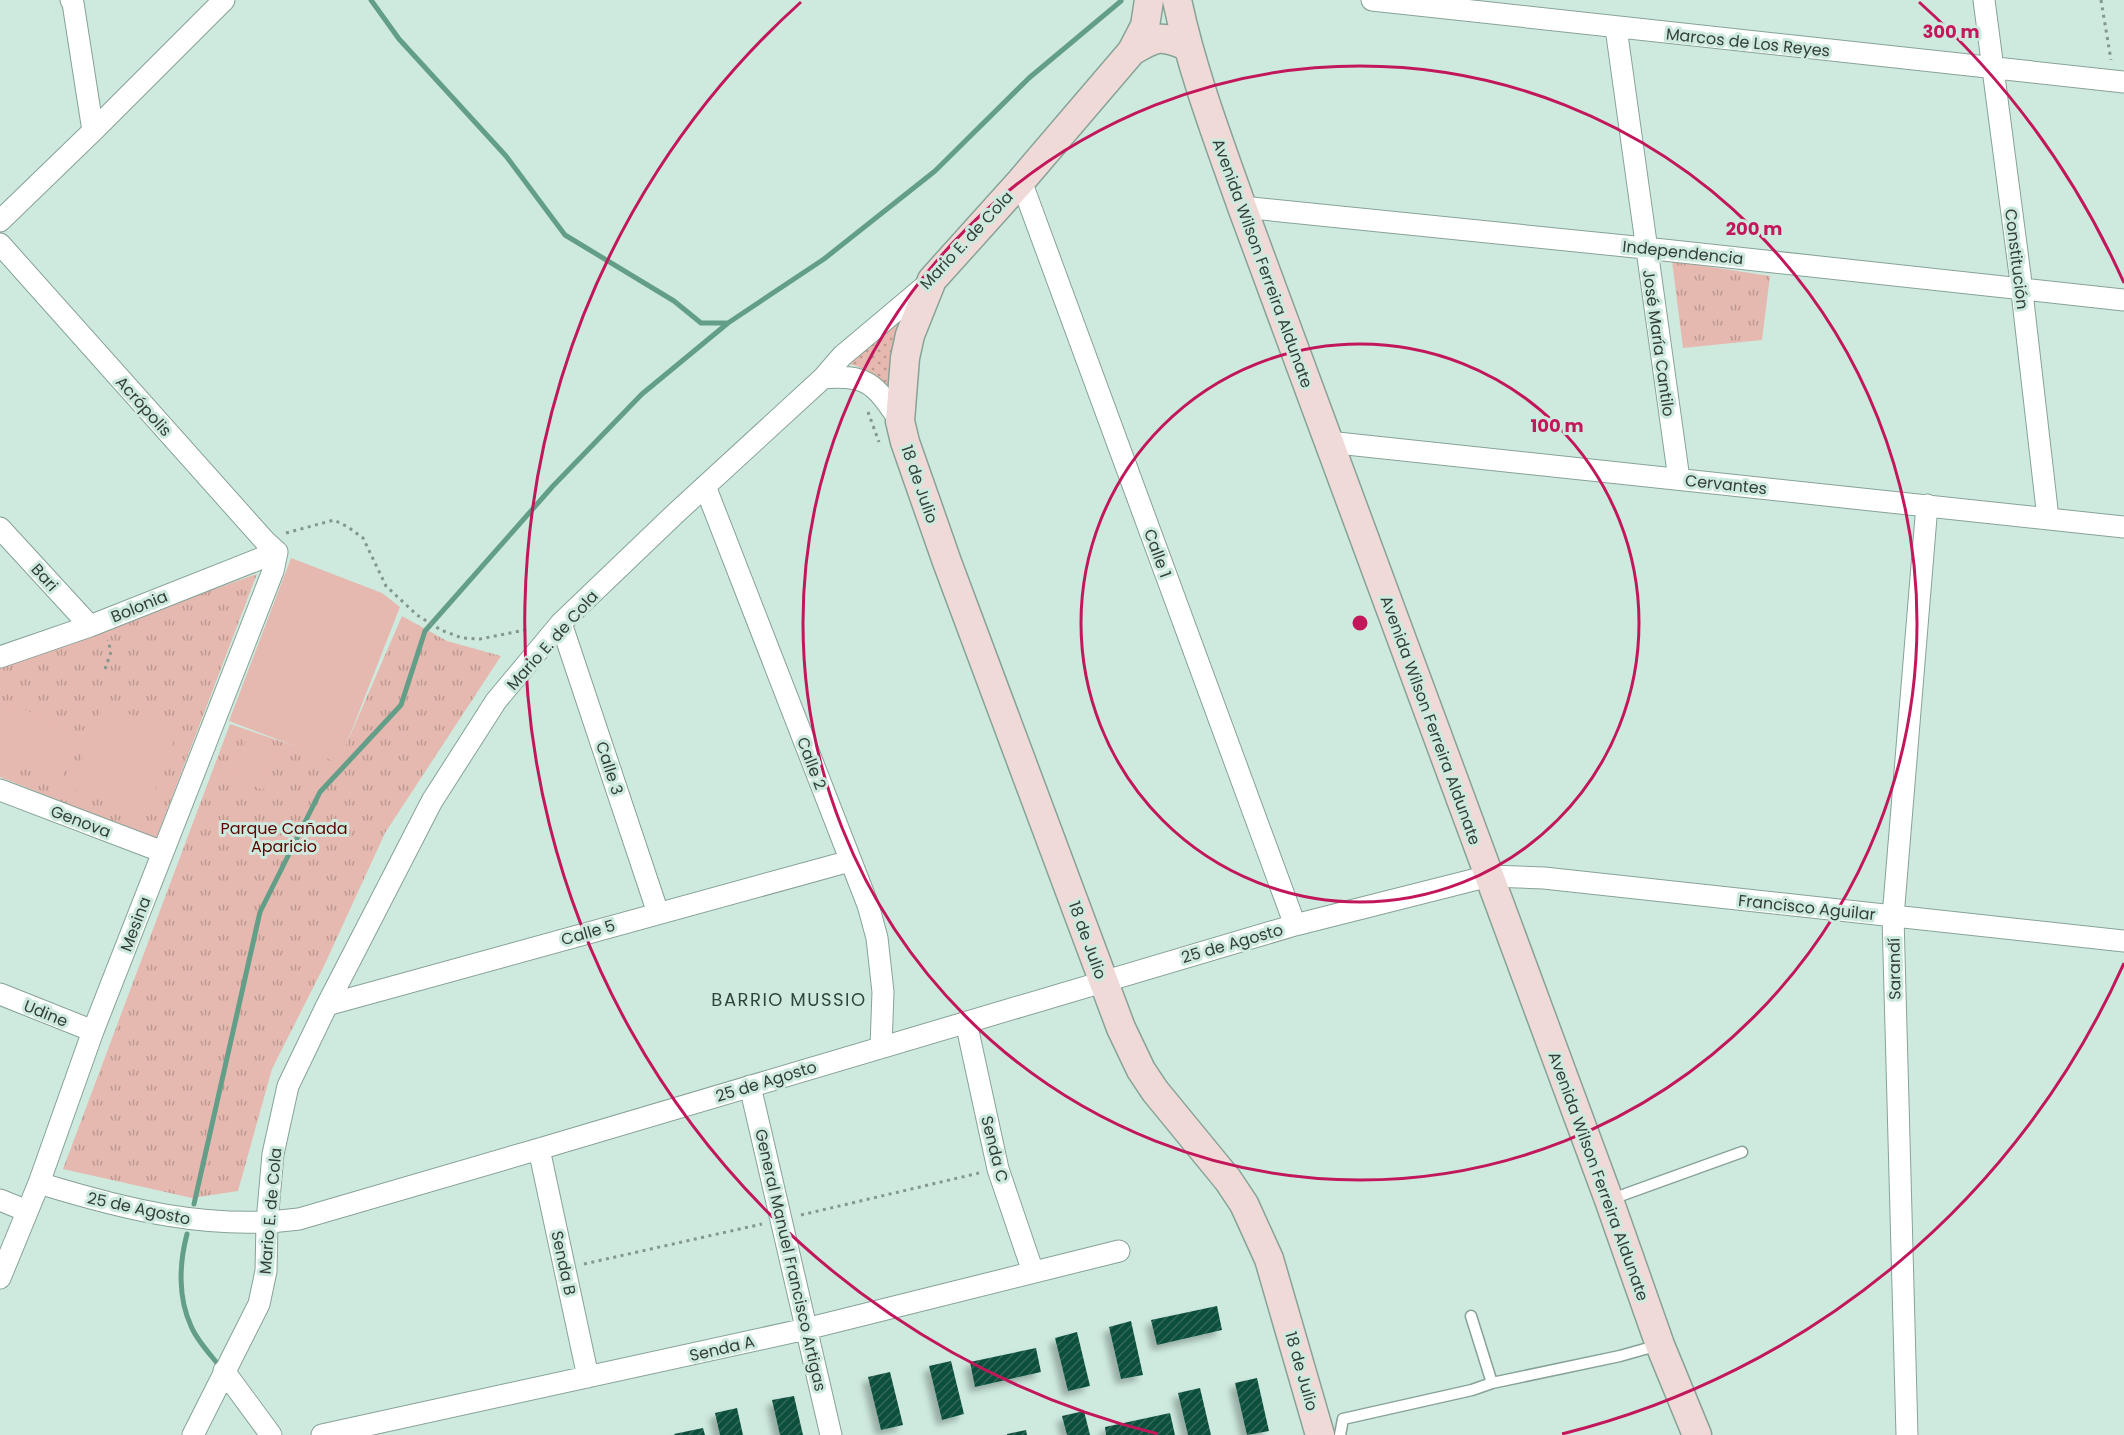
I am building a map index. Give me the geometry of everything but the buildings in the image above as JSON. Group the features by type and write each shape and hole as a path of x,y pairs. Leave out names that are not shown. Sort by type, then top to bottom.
{"street":[{"path":"71,0 77,23 93,131"},
{"path":"0,221 224,0"},
{"path":"1132,51 1145,26 1149,0"},
{"name":"Avenida Wilson Ferreira Aldunate","path":"1177,0 1187,46 1242,207 1609,1200 1660,1345 1697,1435"},
{"name":"Marcos de Los Reyes","path":"1372,0 2119,81"},
{"name":"Constitución","path":"1983,0 2022,289 2048,518"},
{"name":"José María Cantilo","path":"1616,28 1679,479"},
{"name":"Mario E. de Cola","path":"193,1435 259,1304 266,1271 267,1222 273,1154 288,1086 432,801 496,701 561,623 823,378 842,356 932,280 1132,51 1150,40 1167,37 1187,46"},
{"name":"Calle 1","path":"1020,181 1295,925"},
{"name":"Independencia","path":"1242,207 2124,300"},
{"name":"Acrópolis","path":"0,244 272,555"},
{"name":"18 de Julio","path":"932,280 909,343 904,370 900,421 905,442 1121,1029 1141,1070 1155,1091 1244,1203 1269,1259 1320,1435"},
{"name":"18 de Julio","path":"823,378 845,376 864,380 880,392 900,421"},
{"name":"Cervantes","path":"1328,442 2124,527"},
{"name":"Calle 2","path":"705,486 868,905 877,938 884,992 881,1047"},
{"name":"Sarandí","path":"1907,1435 1893,917 1927,505"},
{"name":"Bari","path":"0,528 90,626"},
{"name":"Bolonia","path":"0,657 90,626 272,555"},
{"name":"Mesina","path":"0,1278 39,1183 93,1031 163,852 272,555"},
{"name":"Calle 3","path":"561,623 658,913"},
{"name":"Genova","path":"0,790 163,852"},
{"name":"Calle 5","path":"327,1005 850,861"},
{"name":"25 de Agosto","path":"39,1183 112,1205 185,1219 267,1222 299,1219 1295,925 1489,876"},
{"name":"Francisco Aguilar","path":"1489,876 1544,878 2124,941"},
{"name":"Udine","path":"0,994 93,1031"},
{"name":"Senda C","path":"966,1022 998,1169 1034,1272"},
{"name":"General Manuel Francisco Artigas","path":"750,1086 831,1435"},
{"name":"Senda B","path":"539,1149 588,1377"},
{"path":"0,1200 27,1211"},
{"name":"Senda A","path":"322,1435 807,1329 1119,1251"},
{"path":"224,1371 271,1435"}],"lane":[{"path":"1609,1200 1742,1152"},
{"path":"1471,1316 1492,1383"},
{"path":"1340,1435 1342,1419 1660,1345"}],"path":[{"path":"2101,0 2119,81"},
{"path":"272,555 314,524 334,520 363,538 386,586 417,615 441,630 462,638 480,639 561,623"},
{"path":"105,669 111,652 110,646"}],"green space":[{"path":"1672,261 1770,276 1762,340 1683,348"},
{"path":"919,297 893,397 873,374 845,363"},
{"path":"291,558 382,593 400,607 339,763 229,721"},
{"path":"257,574 156,839 0,777 0,665"},
{"name":"Parque Cañada Aparicio","path":"402,616 447,641 501,656 385,833 324,966 272,1069 238,1191 192,1198 63,1169 230,724 339,761"},
{"path":"11,704 81,733 60,783 0,759 0,731"},
{"path":"104,704 177,733 145,816 71,788"},
{"path":"247,738 279,751 263,790 231,777"}],"waterway":[{"path":"371,0 399,39 506,156 565,235 674,301 701,323 728,323 824,259 935,171 1029,78 1121,1"},
{"path":"194,1204 260,912 320,792 401,705 425,631 553,486 642,394 728,323"},
{"path":"187,1234 181,1269 184,1304 194,1332 221,1368"}],"district":[{"name":"BARRIO MUSSIO","path":"789,1000"}]}
